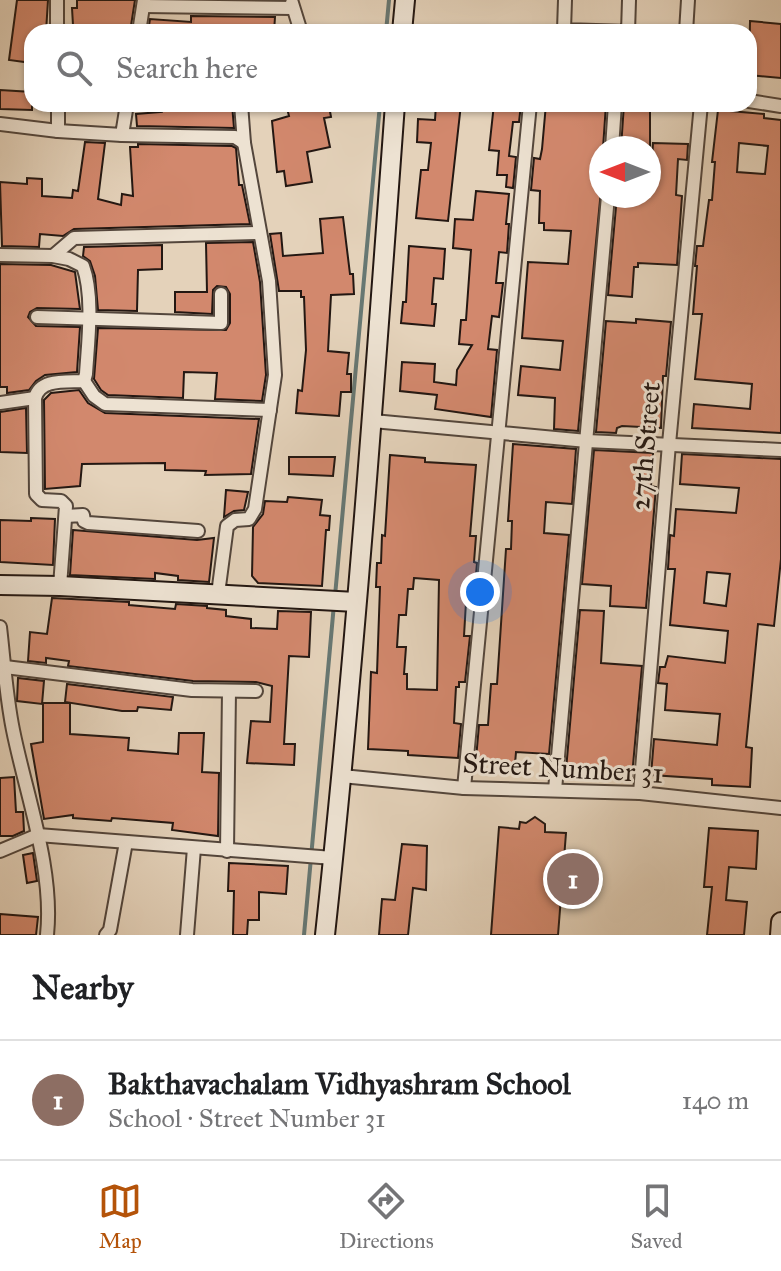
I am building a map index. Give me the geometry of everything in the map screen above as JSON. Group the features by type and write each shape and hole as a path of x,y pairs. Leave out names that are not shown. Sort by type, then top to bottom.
{"street":[{"path":"57,0 57,24"},
{"path":"403,24 405,0"},
{"path":"564,24 565,0"},
{"path":"629,0 630,24"},
{"path":"686,24 688,0"},
{"path":"140,24 144,3 292,4 298,24"},
{"path":"757,102 781,106"},
{"path":"58,112 58,131"},
{"path":"122,135 126,112"},
{"path":"218,594 227,526 235,520 249,519 255,509 274,360 269,281 244,143 242,112"},
{"path":"325,935 326,858 342,776 347,602 373,421 394,112"},
{"path":"464,788 529,112"},
{"path":"613,136 614,112"},
{"name":"27th Street","path":"640,793 700,112"},
{"path":"0,124 122,135 235,137 244,143"},
{"path":"555,790 607,208"},
{"path":"53,256 74,238 260,233"},
{"path":"0,255 53,256 83,266 88,320 84,381 94,396 105,404 270,410"},
{"path":"37,317 221,323 221,294"},
{"path":"60,586 66,506 61,501 42,500 36,494 35,398 37,389 44,384 84,381"},
{"path":"0,403 35,398"},
{"path":"373,421 587,441 781,450"},
{"path":"66,516 83,515 88,523 198,531"},
{"path":"0,585 347,602"},
{"path":"0,627 13,728 38,835 50,913 47,935"},
{"path":"5,667 192,690 256,691"},
{"path":"227,851 229,691"},
{"name":"Street Number 31","path":"342,776 464,788 640,793 781,808"},
{"path":"0,851 38,835 326,858"},
{"path":"106,935 110,930 126,842"},
{"path":"187,935 194,848"},
{"path":"780,935 781,922"}],"building":[{"path":"17,0 48,0 46,24 24,24 24,62 9,60"},
{"path":"77,0 135,0 131,24 73,24 72,8 77,8"},
{"path":"191,16 275,17 275,24 149,24 150,19 191,22"},
{"path":"750,21 781,24 781,78 757,76 757,24 750,24"},
{"path":"0,90 24,92 24,110 0,109"},
{"path":"233,112 234,128 137,126 136,114"},
{"path":"288,112 330,112 331,117 324,118 330,147 307,152 312,182 286,186 284,171 277,172 272,121 289,116"},
{"path":"436,112 460,112 448,221 416,218 421,170 428,170 431,143 417,142 418,119 435,120"},
{"path":"493,112 520,112 519,122 513,122 509,156 516,157 513,188 506,187 507,175 497,175 499,151 489,150"},
{"path":"545,112 605,112 604,136 589,136 589,208 599,208 578,431 554,429 555,398 518,395 521,366 560,370 563,341 522,338 528,262 568,264 571,231 544,230 544,223 539,223 540,191 531,190 534,158 540,159"},
{"path":"623,112 650,112 650,136 622,136"},
{"path":"718,112 764,114 764,118 781,120 781,433 692,428 694,404 750,409 752,384 695,379 702,314 693,314 695,266 697,246 703,246 709,200 712,200 715,162 712,162","holes":["739,143 768,146 765,174 737,172"]},
{"path":"85,142 105,143 98,199 121,205 122,194 133,196 130,147 138,147 138,144 232,146 236,148 239,185 242,185 250,224 74,229 63,236 40,234 39,247 2,246 0,182 27,184 27,178 42,179 42,196 72,198 73,190 78,191"},
{"path":"661,143 688,144 687,160 678,159 676,195 682,196 677,265 638,263 638,267 634,267 632,297 608,295 616,208 661,208"},
{"path":"476,191 509,194 507,253 499,252 496,283 503,283 499,317 492,316 488,349 497,350 491,417 435,409 437,395 400,391 402,362 435,364 434,382 456,385 457,370 472,345 459,344 461,320 466,320 471,250 453,248 455,219 473,220"},
{"path":"343,217 354,294 331,295 328,351 349,353 347,374 351,374 351,392 341,392 339,416 296,413 298,390 302,391 306,350 304,297 301,297 301,291 279,291 270,234 281,233 283,256 323,253 320,219"},
{"path":"253,242 260,282 266,375 262,401 215,399 217,373 184,372 183,398 108,395 101,390 94,379 98,328 226,330 230,323 230,294 226,287 217,286 213,290 212,314 175,312 175,292 207,292 206,243"},
{"path":"162,245 162,269 138,270 137,311 98,310 95,276 90,261 83,256 84,247"},
{"path":"409,246 445,249 443,279 434,278 434,326 401,323 403,302 406,302"},
{"path":"0,264 51,265 75,272 80,309 37,308 28,317 36,326 80,327 77,372 45,375 29,390 7,393 7,387 0,387"},
{"path":"636,319 671,322 666,376 663,376 661,428 622,426 617,428 616,433 596,432 606,321 636,323"},
{"path":"79,390 88,403 105,413 259,419 251,474 205,475 206,471 165,470 165,463 82,464 80,486 45,489 44,400 51,393"},
{"path":"26,408 27,453 0,452 0,412"},
{"path":"513,444 576,449 572,504 546,502 544,533 569,535 549,754 516,752 515,764 476,759 479,725 488,725 491,684 497,684 506,549 511,549 512,521 508,521"},
{"path":"594,450 653,453 651,486 656,487 646,608 610,606 611,586 582,584"},
{"path":"682,454 781,459 781,559 774,626 758,624 746,747 752,748 750,787 712,785 712,779 651,775 654,739 717,745 720,714 665,710 667,684 658,683 660,667 665,667 668,656 725,663 728,631 670,625 675,569 668,569 670,535 674,536 676,509 736,513 739,488 680,484","holes":["707,572 730,574 726,606 704,603"]},
{"path":"390,455 425,458 425,462 476,465 470,536 476,536 474,562 477,563 475,585 467,585 464,636 470,636 465,682 459,682 459,687 456,687 454,723 461,724 458,758 368,749 371,672 377,673 380,587 376,587 377,563 381,563 382,535 385,536","holes":["414,578 439,580 437,690 407,689 407,674 404,674 406,647 397,647 399,615 406,615 408,589 413,589"]},
{"path":"289,457 335,457 333,476 289,474"},
{"path":"226,490 248,492 244,510 224,517"},
{"path":"288,497 322,500 320,515 330,516 322,586 258,583 252,576 253,527 263,514 265,501 287,502"},
{"path":"31,518 55,519 53,565 0,562 0,520 31,521"},
{"path":"73,530 197,540 214,538 209,582 178,580 178,576 155,573 155,579 70,575"},
{"path":"52,598 129,602 129,605 175,609 176,604 207,606 226,610 226,616 251,619 251,628 277,629 278,611 311,612 309,657 289,656 284,744 295,744 294,765 247,763 251,721 270,722 272,686 256,682 193,681 68,666 69,661 46,658 46,663 28,661 30,632 47,634"},
{"path":"580,610 604,611 601,663 642,666 632,776 566,770"},
{"path":"18,678 44,681 42,704 17,701"},
{"path":"67,684 173,697 171,710 138,707 137,711 122,711 65,702"},
{"path":"43,703 70,703 70,734 129,738 128,750 178,754 179,733 204,733 202,772 219,773 218,836 172,830 173,823 73,818 73,815 44,819 31,744 43,742"},
{"path":"14,777 16,812 23,812 24,831 13,836 0,836 0,778"},
{"path":"535,817 545,824 545,832 566,833 558,935 491,935 499,827 519,829 520,822 526,823"},
{"path":"709,828 758,831 756,869 729,867 726,900 747,902 744,935 707,935 712,887 704,887"},
{"path":"402,844 427,846 426,890 413,888 408,935 379,935 382,899 395,900"},
{"path":"33,853 37,881 27,883 23,855"},
{"path":"229,863 288,866 286,894 259,892 259,920 248,920 247,935 233,935 234,891 228,891"},
{"path":"0,914 38,917 36,935 0,935"}],"waterway":[{"path":"387,24 389,0"},
{"path":"335,596 379,112"},
{"path":"304,935 334,604"}],"place":[{"name":"Bakthavachalam Vidhyashram School","path":"573,879"}]}
